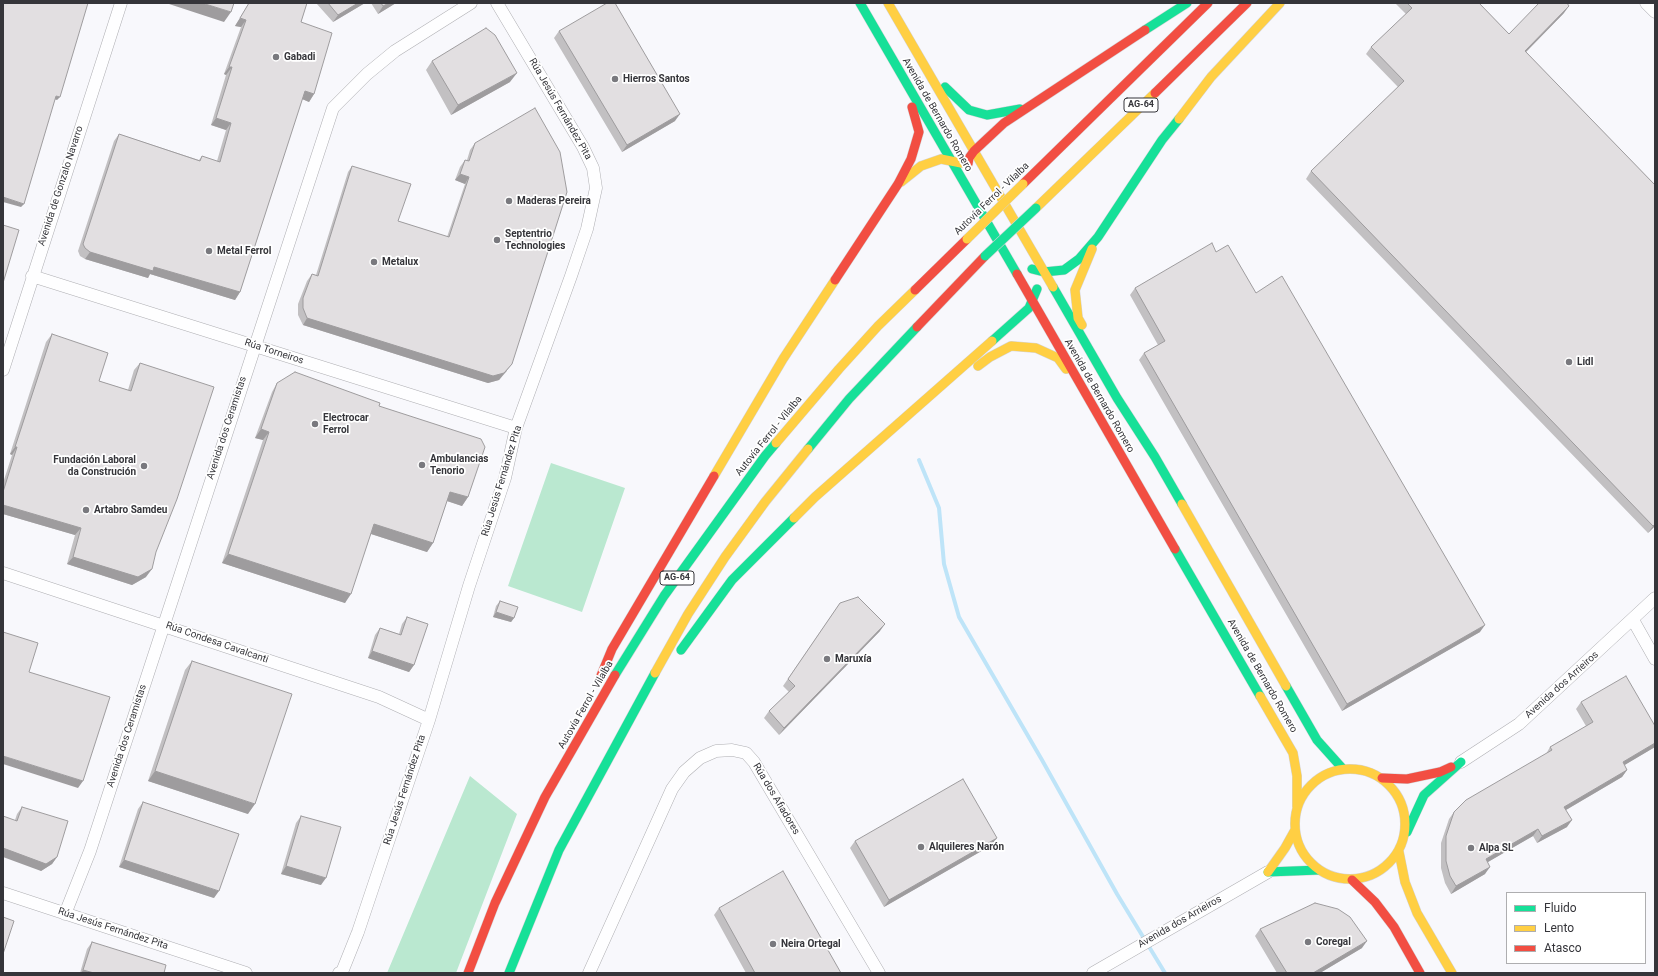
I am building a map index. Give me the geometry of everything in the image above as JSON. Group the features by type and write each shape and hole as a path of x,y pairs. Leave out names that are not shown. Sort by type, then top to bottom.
{"highway":[{"name":"Avenida de Bernardo Romero","path":"860,3 1293,753 1297,776 1297,806"},
{"name":"Avenida de Bernardo Romero","path":"888,3 1033,253 1040,271 1117,398 1155,457 1317,740 1343,769"},
{"path":"964,184 969,158 993,132 1025,108 1187,3"},
{"name":"Autovía Ferrol - Vilalba","path":"468,973 495,903 545,797 603,694 664,596 765,456 838,369 878,326 1208,3"},
{"name":"AG-64","path":"509,973 560,850 622,732 688,614 725,557 765,502 849,399 985,256 1247,3"},
{"path":"1011,265 1040,271 1064,270 1079,260 1098,237 1162,140 1211,77 1280,3"},
{"path":"913,46 950,92 969,110 987,115 1025,108"},
{"path":"596,685 612,650 783,359 898,184 911,159 919,132 909,98 892,58"},
{"path":"898,184 921,166 941,159 968,164 985,171"},
{"path":"1098,237 1075,290 1078,318 1117,398"},
{"path":"677,656 732,580 815,497 1029,308 1038,286 1040,271"},
{"path":"879,439 990,357 1011,346 1036,348 1058,358 1094,408"},
{"path":"622,732 668,668"},
{"path":"545,797 587,706"},
{"path":"1382,778 1414,777 1440,772 1461,762"},
{"path":"1405,836 1406,820 1402,804 1394,789 1382,778 1360,769 1343,769 1328,773 1315,781 1304,793 1297,806 1295,830 1299,845 1307,859 1319,870 1335,877 1352,880 1366,877 1379,872 1390,863 1399,852 1424,795 1461,762"},
{"path":"1268,872 1285,848 1295,830"},
{"path":"1399,852 1405,882 1417,913 1452,973"},
{"path":"1268,872 1319,870"},
{"path":"1352,880 1375,902 1394,926 1420,973"}],"street":[{"name":"Avenida de Gonzalo Navarro","path":"3,370 121,3"},
{"name":"Avenida dos Ceramistas","path":"65,914 90,851 238,395 256,346 285,251 332,108 367,74 396,51 471,3"},
{"name":"Rúa Jesús Fernández Pita","path":"339,973 342,972 358,932 429,720 469,586 505,478 516,428 587,229 596,188 593,168 583,147 497,3"},
{"path":"1646,3 1655,12"},
{"name":"Rúa Torneiros","path":"32,276 516,428"},
{"name":"Rúa Condesa Cavalcanti","path":"3,573 379,698 429,720"},
{"name":"Avenida dos Arrieiros","path":"1461,762 1519,724 1655,598"},
{"path":"1633,620 1655,659"},
{"name":"Rúa dos Afiadores","path":"589,973 672,789 684,772 700,758 716,751 732,750 746,753 754,762 879,973"},
{"name":"Avenida dos Arrieiros","path":"1093,973 1268,872"},
{"name":"Rúa Jesús Fernández Pita","path":"3,893 246,973"}],"green space":[{"path":"551,463 625,488 582,612 508,586"},
{"path":"470,776 517,814 456,973 387,973"}],"building":[{"path":"3,3 88,3 60,97 56,96 24,204 3,197"},
{"path":"202,3 234,3 231,12"},
{"path":"249,3 307,3 301,22 332,33 314,94 305,91 240,292 154,267 153,271 90,252 83,244 119,134 200,161 202,156 220,162 231,123 216,118 232,67 229,67 246,20 240,18"},
{"path":"328,3 358,3 338,15"},
{"path":"381,3 389,3 383,6"},
{"name":"Hierros Santos","path":"607,3 615,3 680,114 627,145 559,31"},
{"name":"Lidl","path":"1407,3 1479,3 1509,34 1539,3 1567,3 1569,6 1525,51 1655,185 1655,524 1653,526 1311,171 1404,81 1371,47 1412,8"},
{"path":"486,28 495,35 517,73 458,105 432,61"},
{"path":"535,108 560,152 567,192 512,364 504,373 493,376 307,318 303,308 303,298 312,274 318,276 352,166 411,184 398,221 449,237 469,177 460,174 465,160 469,161 475,143"},
{"path":"3,225 19,230 3,283"},
{"path":"1212,243 1216,252 1228,245 1256,293 1282,276 1485,625 1347,704 1144,353 1165,341 1135,288"},
{"path":"52,334 108,353 99,381 131,391 140,363 214,387 177,499 156,552 152,569 138,577 73,557 81,528 3,505 3,492 17,447 15,447"},
{"path":"295,372 380,403 379,406 481,439 485,447 468,497 450,492 433,543 374,524 351,594 228,554 269,432 261,429 277,383"},
{"name":"Maruxía","path":"858,597 885,624 784,728 769,711 795,686 788,679 840,603"},
{"path":"500,601 518,607 514,618 496,612"},
{"path":"407,617 428,624 414,665 372,651 380,628 401,635"},
{"path":"3,632 38,643 29,672 110,697 83,781 3,756"},
{"path":"192,661 292,694 255,804 155,771"},
{"path":"1626,676 1655,726 1655,743 1623,762 1627,770 1564,807 1572,820 1542,836 1538,829 1486,859 1490,867 1456,886 1450,876 1446,861 1446,836 1454,812 1466,800 1552,750 1550,747 1593,722 1581,702"},
{"name":"Alquileres Narón","path":"963,779 997,838 889,900 855,841"},
{"path":"143,802 239,834 219,891 124,860"},
{"path":"22,807 68,821 57,857 46,864 3,848 3,816 17,821"},
{"path":"301,816 341,827 326,878 286,866"},
{"name":"Neira Ortegal","path":"783,871 841,973 755,973 719,908"},
{"name":"Coregal","path":"1315,903 1338,909 1350,917 1367,941 1313,973 1287,973 1260,929"},
{"path":"3,917 14,921 3,954"},
{"path":"92,942 166,965 164,973 94,973 83,970"}],"waterway":[{"path":"919,460 939,508 944,564 959,617 1042,760 1117,894 1165,973"}],"traffic: fast":[{"path":"860,3 1017,274"},
{"path":"1145,30 1187,3"},
{"path":"945,87 969,110 987,115 1020,109"},
{"path":"1032,269 1044,272 1064,270 1079,259 1098,237 1162,140 1179,119"},
{"path":"985,256 1036,208"},
{"path":"1053,287 1117,398 1155,457 1182,504"},
{"path":"992,341 1029,308 1037,289"},
{"path":"808,449 849,399 917,327"},
{"path":"615,675 664,596 776,443"},
{"path":"681,650 732,580 794,518"},
{"path":"1175,549 1260,696"},
{"path":"509,973 559,850 655,673"},
{"path":"1286,686 1317,740 1343,769"},
{"path":"1407,832 1424,795 1461,762"},
{"path":"1268,872 1319,870"}],"traffic: slow":[{"path":"888,3 1053,287"},
{"path":"1179,119 1211,77 1280,3"},
{"path":"1036,208 1155,93"},
{"path":"901,182 921,166 941,159 961,163"},
{"path":"967,239 1023,184"},
{"path":"1082,325 1078,318 1075,290 1092,249"},
{"path":"714,476 783,359 835,280"},
{"path":"776,443 878,326 915,290"},
{"path":"794,518 815,497 992,341"},
{"path":"978,366 990,357 1011,346 1036,348 1058,358 1066,369"},
{"path":"655,673 688,614 725,557 765,502 808,449"},
{"path":"1182,504 1286,686"},
{"path":"1260,696 1293,753 1297,776 1297,807"},
{"path":"1350,769 1371,773 1381,778 1389,785 1396,793 1401,803 1405,824 1401,845 1396,855 1389,863 1381,870 1371,875 1350,879 1329,875 1319,870 1311,863 1304,855 1299,845 1295,824 1299,803 1304,793 1311,785 1319,778 1329,773 1350,769"},
{"path":"1268,872 1285,848 1295,830"},
{"path":"1399,852 1405,882 1417,913 1452,973"}],"traffic: jam":[{"path":"1023,184 1208,3"},
{"path":"1155,93 1247,3"},
{"path":"968,164 969,158 974,151 1004,123 1145,30"},
{"path":"835,280 898,184 911,159 919,132 912,107"},
{"path":"915,290 967,239"},
{"path":"917,327 985,256"},
{"path":"1017,274 1175,549"},
{"path":"600,678 612,649 714,476"},
{"path":"468,973 495,903 545,797 615,675"},
{"path":"1382,778 1407,779 1440,772 1451,767"},
{"path":"1352,880 1375,902 1394,927 1420,973"}],"place":[{"name":"Gabadi","path":"276,57"},
{"name":"Hierros Santos","path":"615,79"},
{"name":"Maderas Pereira","path":"509,201"},
{"name":"Septentrio Technologies","path":"497,240"},
{"name":"Metal Ferrol","path":"209,251"},
{"name":"Metalux","path":"374,262"},
{"name":"Lidl","path":"1569,362"},
{"name":"Electrocar Ferrol","path":"315,424"},
{"name":"Ambulancias Tenorio","path":"422,465"},
{"name":"Fundación Laboral da Construción","path":"144,466"},
{"name":"Artabro Samdeu","path":"86,510"},
{"name":"Maruxía","path":"827,659"},
{"name":"Alquileres Narón","path":"921,847"},
{"name":"Alpa SL","path":"1471,848"},
{"name":"Coregal","path":"1308,942"},
{"name":"Neira Ortegal","path":"773,944"}]}
